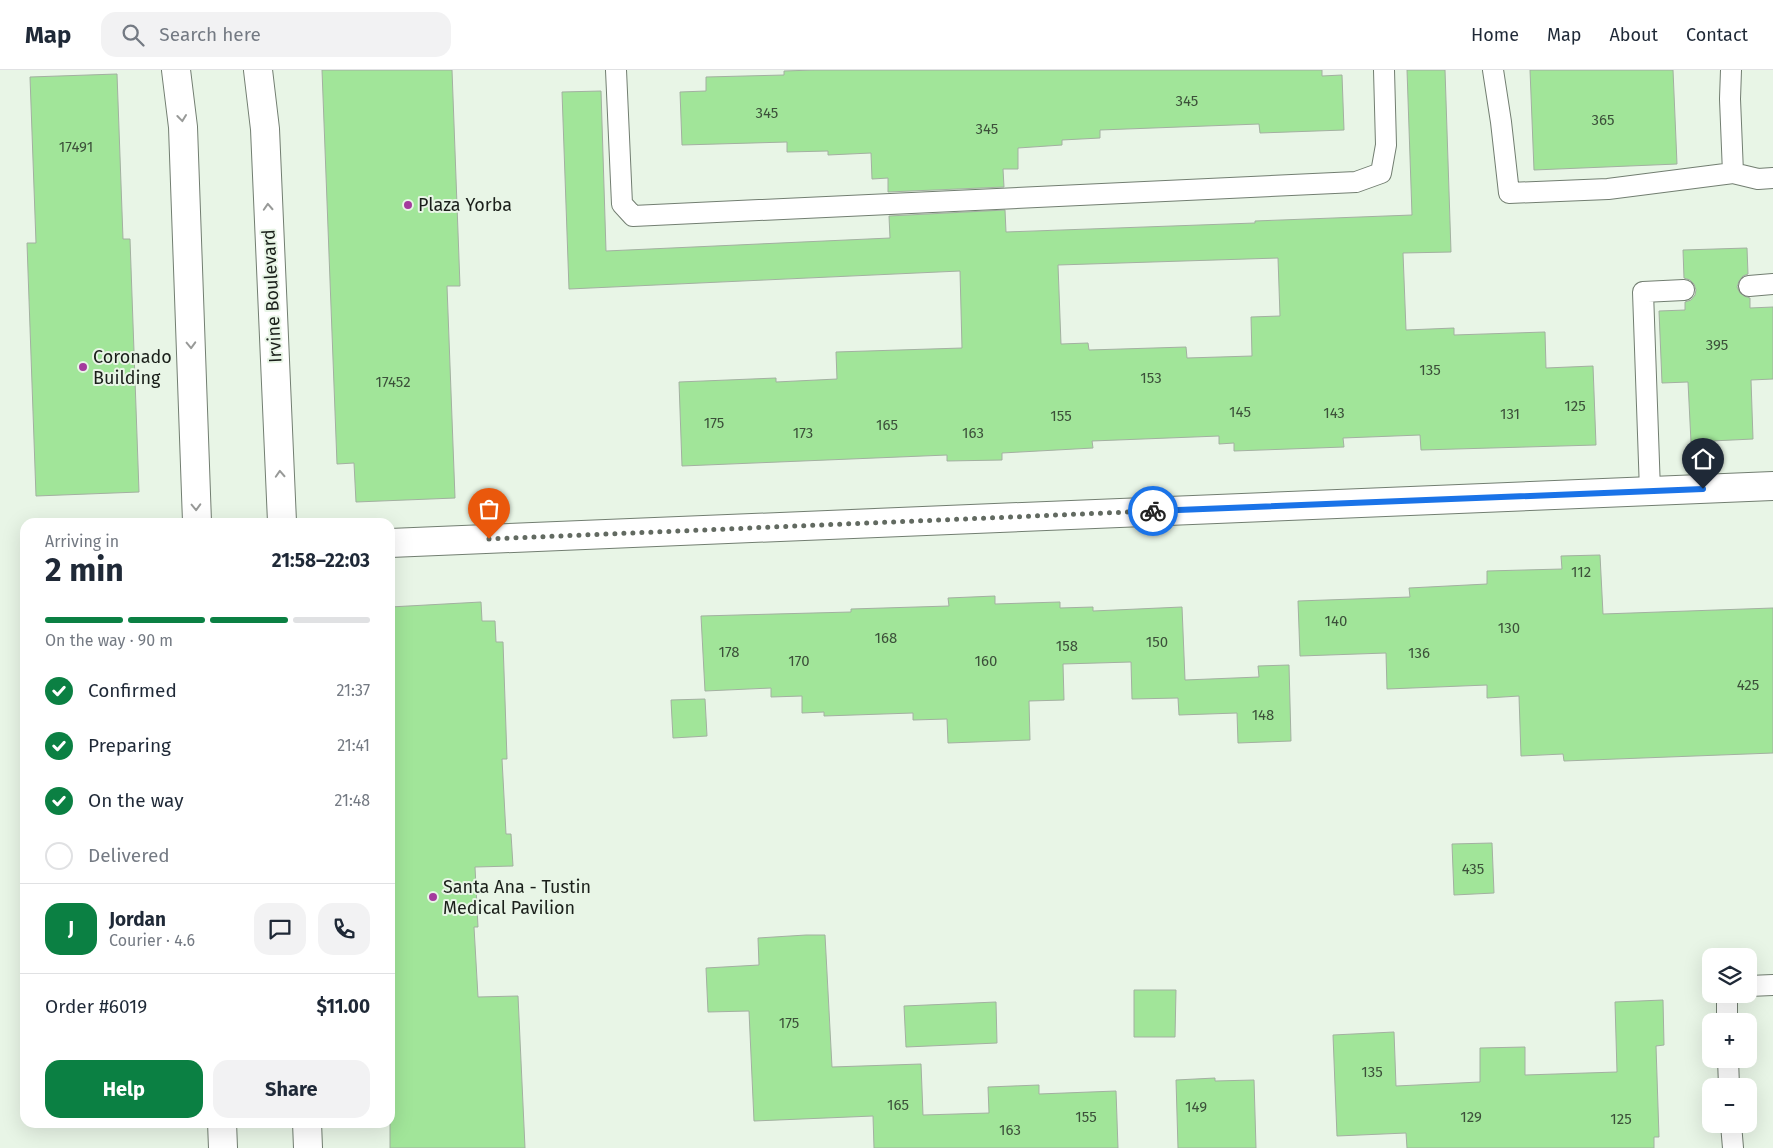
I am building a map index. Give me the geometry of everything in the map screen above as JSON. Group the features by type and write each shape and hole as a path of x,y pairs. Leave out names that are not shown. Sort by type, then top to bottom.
{"street":[{"path":"176,70 183,127 196,518"},
{"name":"Irvine Boulevard","path":"258,70 265,129 282,518"},
{"path":"395,543 1773,486"},
{"path":"222,1128 223,1148"},
{"path":"306,1128 308,1148"}],"lane":[{"path":"616,70 622,204 633,216 1356,182 1381,174 1386,145 1384,70"},
{"path":"1492,70 1501,122 1509,193 1608,189 1733,173 1758,179 1773,178"},
{"path":"1732,70 1730,99 1733,173"},
{"path":"1749,286 1773,284"},
{"path":"1650,491 1643,292 1684,290"},
{"path":"1757,986 1773,985"},
{"path":"1732,1133 1733,1148"}],"building":[{"path":"322,70 452,70 460,286 447,286 455,498 356,502 354,463 337,464"},
{"path":"1322,70 1322,76 1342,75 1344,130 1260,133 1259,124 1100,130 1100,138 1062,140 1062,145 1018,148 1018,169 1003,169 1004,187 888,192 888,178 872,179 871,153 828,155 828,151 787,152 787,142 682,145 680,92 706,91 706,77 784,75 784,71"},
{"path":"1407,70 1445,70 1451,252 1403,253 1406,330 1454,328 1454,335 1545,332 1546,368 1593,366 1596,445 1421,450 1420,435 1343,438 1344,447 1234,451 1234,443 1219,444 1219,436 1092,441 1093,448 1002,453 1002,460 947,461 947,455 682,466 679,382 776,378 776,382 837,379 836,352 962,348 960,271 569,289 562,92 601,91 606,251 890,238 889,216 1005,210 1006,232 1412,215","holes":["1278,258 1280,316 1251,317 1252,356 1187,358 1186,347 1089,350 1088,343 1061,344 1058,265"]},
{"path":"1530,70 1673,70 1677,164 1534,170"},
{"name":"Coronado Building","path":"117,74 123,239 130,239 139,492 36,496 27,243 36,243 30,77"},
{"path":"1747,248 1748,274 1743,276 1737,287 1740,293 1750,298 1750,308 1773,307 1773,379 1751,380 1753,439 1691,442 1688,382 1662,383 1659,311 1685,310 1685,302 1691,300 1695,295 1694,284 1684,278 1683,250"},
{"path":"1600,555 1603,614 1773,608 1773,753 1564,761 1563,754 1521,756 1519,696 1487,698 1487,685 1387,689 1386,653 1300,656 1298,601 1410,597 1409,588 1487,584 1487,571 1562,569 1561,556"},
{"path":"995,596 995,604 1060,602 1060,608 1093,607 1093,611 1182,607 1185,680 1259,677 1258,666 1289,665 1291,741 1238,743 1237,713 1179,715 1178,698 1132,699 1131,662 1063,664 1064,700 1029,701 1030,740 948,743 947,719 913,720 913,713 824,716 824,712 802,713 802,696 771,697 771,688 705,691 701,616 851,612 851,609 949,606 948,598"},
{"name":"Santa Ana - Tustin Medical Pavilion","path":"481,602 482,621 495,621 496,642 503,642 507,759 502,759 506,834 511,834 513,866 475,867 478,927 474,927 478,997 518,996 525,1148 390,1148 390,1128 395,1128 395,607"},
{"path":"705,699 707,736 673,738 671,700"},
{"path":"1492,843 1494,893 1454,895 1452,844"},
{"path":"825,935 832,1067 921,1064 923,1115 989,1113 988,1087 1039,1085 1039,1094 1116,1091 1118,1148 874,1148 873,1116 754,1121 749,1011 708,1012 706,968 759,965 758,938"},
{"path":"1134,990 1176,990 1175,1037 1134,1037"},
{"path":"1663,1000 1664,1045 1656,1046 1659,1137 1654,1137 1654,1148 1407,1148 1406,1133 1337,1136 1333,1035 1394,1032 1396,1086 1480,1082 1480,1048 1525,1047 1525,1075 1617,1072 1615,1002"},
{"path":"996,1002 997,1043 906,1047 904,1006"},
{"path":"1215,1078 1215,1081 1254,1080 1256,1148 1178,1148 1176,1080"}],"way so far":[{"path":"489,539 1153,511"}],"place":[{"name":"Plaza Yorba","path":"408,205"},
{"name":"Coronado Building","path":"83,367"},
{"name":"Santa Ana - Tustin Medical Pavilion","path":"433,897"}],"route":[{"path":"1153,511 1703,489"}]}
